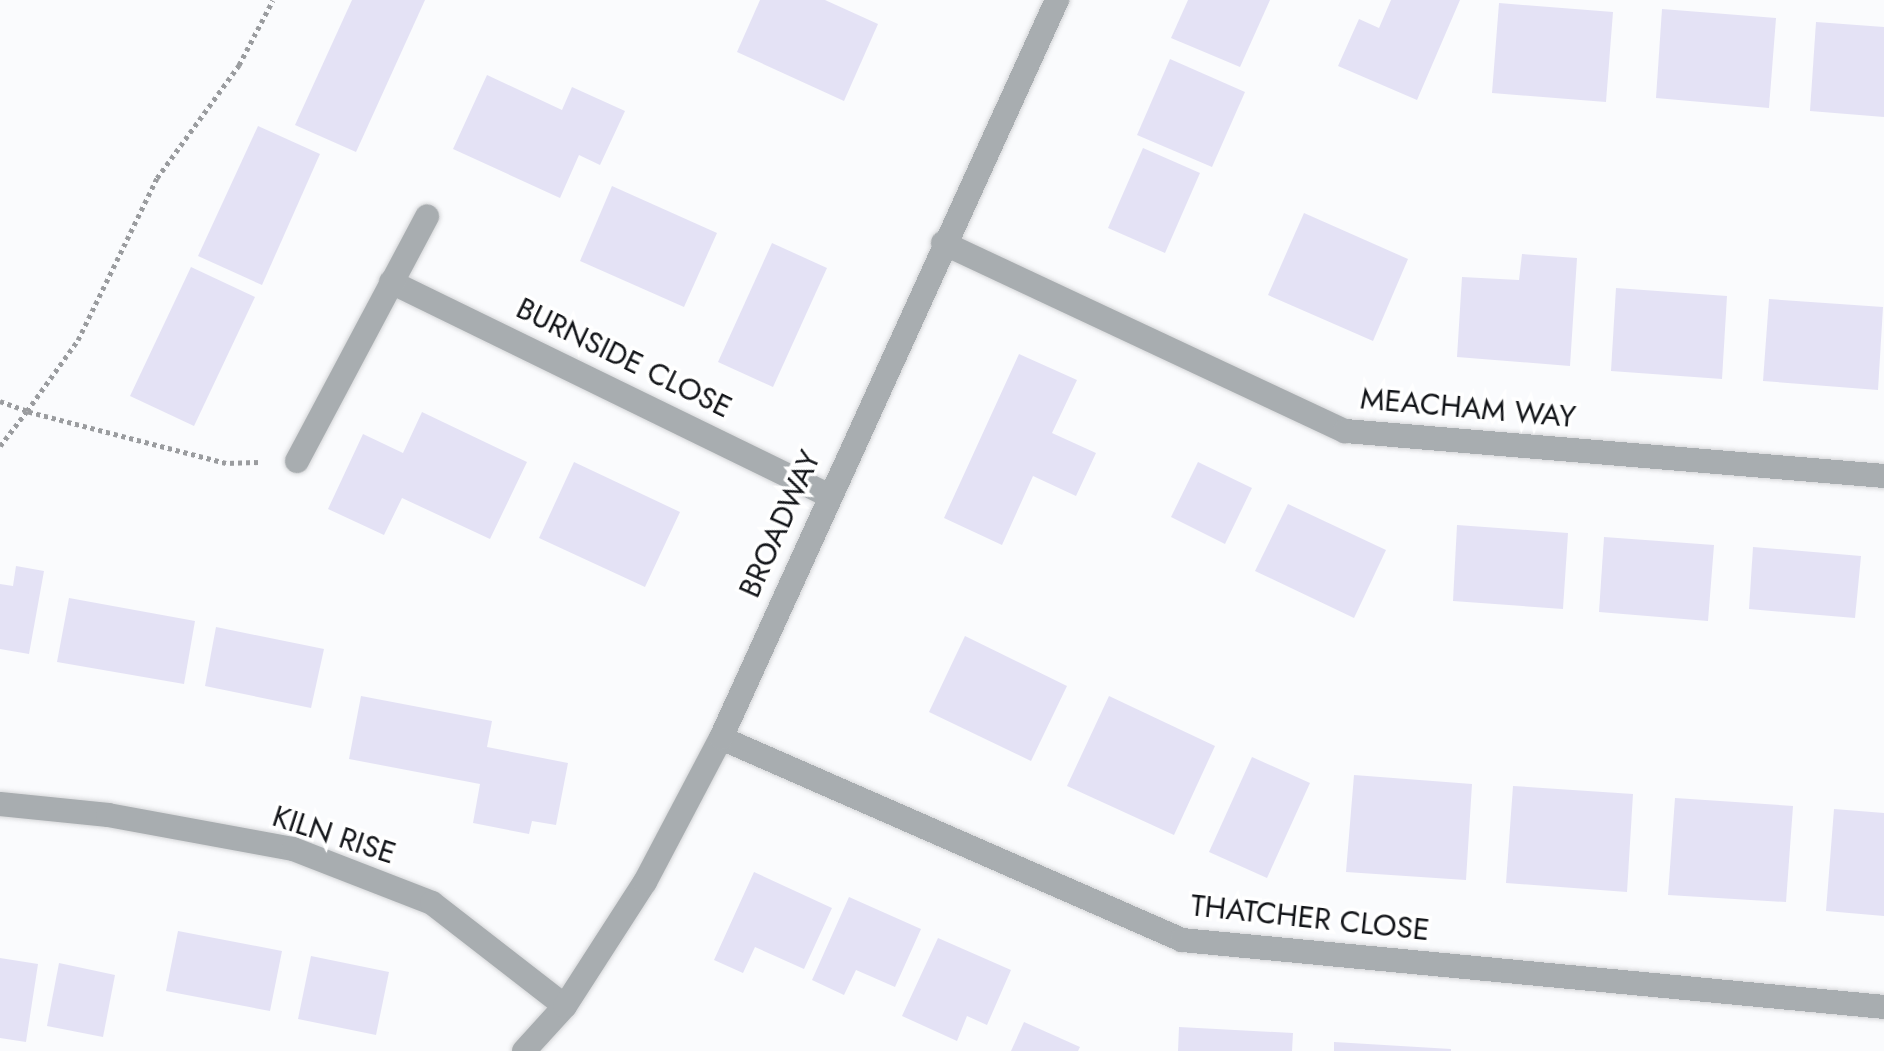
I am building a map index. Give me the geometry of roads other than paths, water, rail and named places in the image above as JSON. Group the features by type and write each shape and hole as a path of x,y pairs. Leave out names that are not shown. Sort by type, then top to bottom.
{"street":[{"name":"BROADWAY","path":"524,1051 565,1006 645,882 721,738 827,495 1057,0"},
{"path":"297,461 427,216"},
{"name":"MEACHAM WAY","path":"943,243 1345,431 1884,476"},
{"name":"BURNSIDE CLOSE","path":"391,282 827,495"},
{"name":"THATCHER CLOSE","path":"721,738 1182,940 1884,1007"},
{"name":"KILN RISE","path":"0,804 108,815 293,849 432,903 565,1006"}]}
